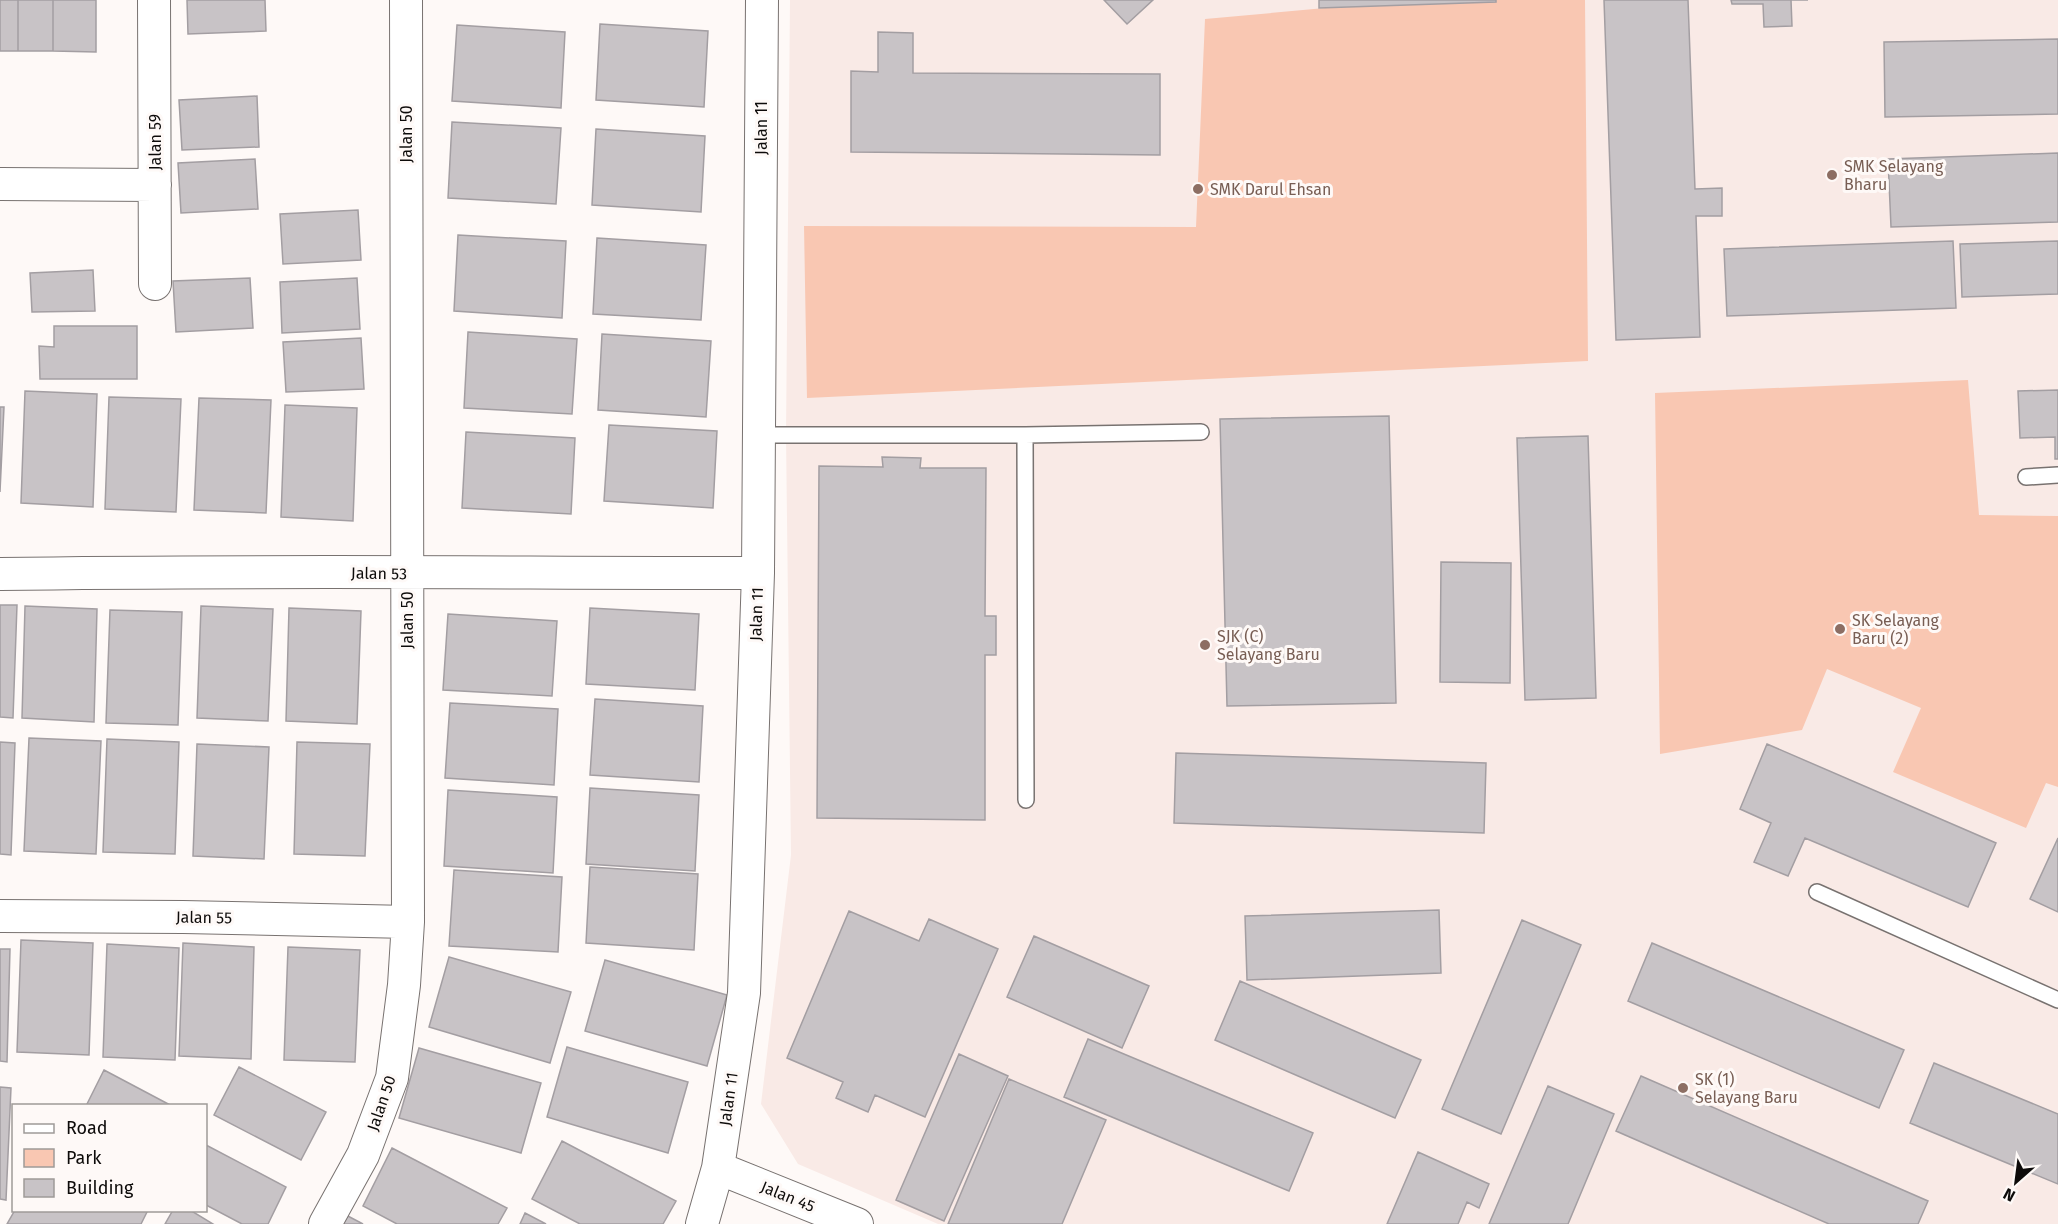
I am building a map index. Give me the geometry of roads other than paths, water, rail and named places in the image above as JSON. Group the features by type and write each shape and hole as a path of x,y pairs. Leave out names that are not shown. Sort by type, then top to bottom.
{"street":[{"name":"Jalan 59","path":"154,0 155,284"},
{"name":"Jalan 50","path":"325,1224 363,1155 392,1078 404,985 408,922 406,0"},
{"name":"Jalan 11","path":"702,1224 718,1168 744,993 758,573 762,0"},
{"path":"0,184 155,185"},
{"name":"Jalan 53","path":"0,574 186,571 758,573"},
{"name":"Jalan 55","path":"0,916 183,916 408,922"},
{"name":"Jalan 45","path":"718,1168 856,1224"}],"lane":[{"path":"759,435 1025,435 1201,432"},
{"path":"1025,435 1026,800"},
{"path":"2026,477 2058,475"},
{"path":"1817,892 2058,1000"}],"place":[{"name":"SMK Selayang Bharu","path":"1832,175"},
{"name":"SMK Darul Ehsan","path":"1198,189"},
{"name":"SK Selayang Baru (2)","path":"1840,629"},
{"name":"SJK (C) Selayang Baru","path":"1205,645"},
{"name":"SK (1) Selayang Baru","path":"1683,1088"}]}
